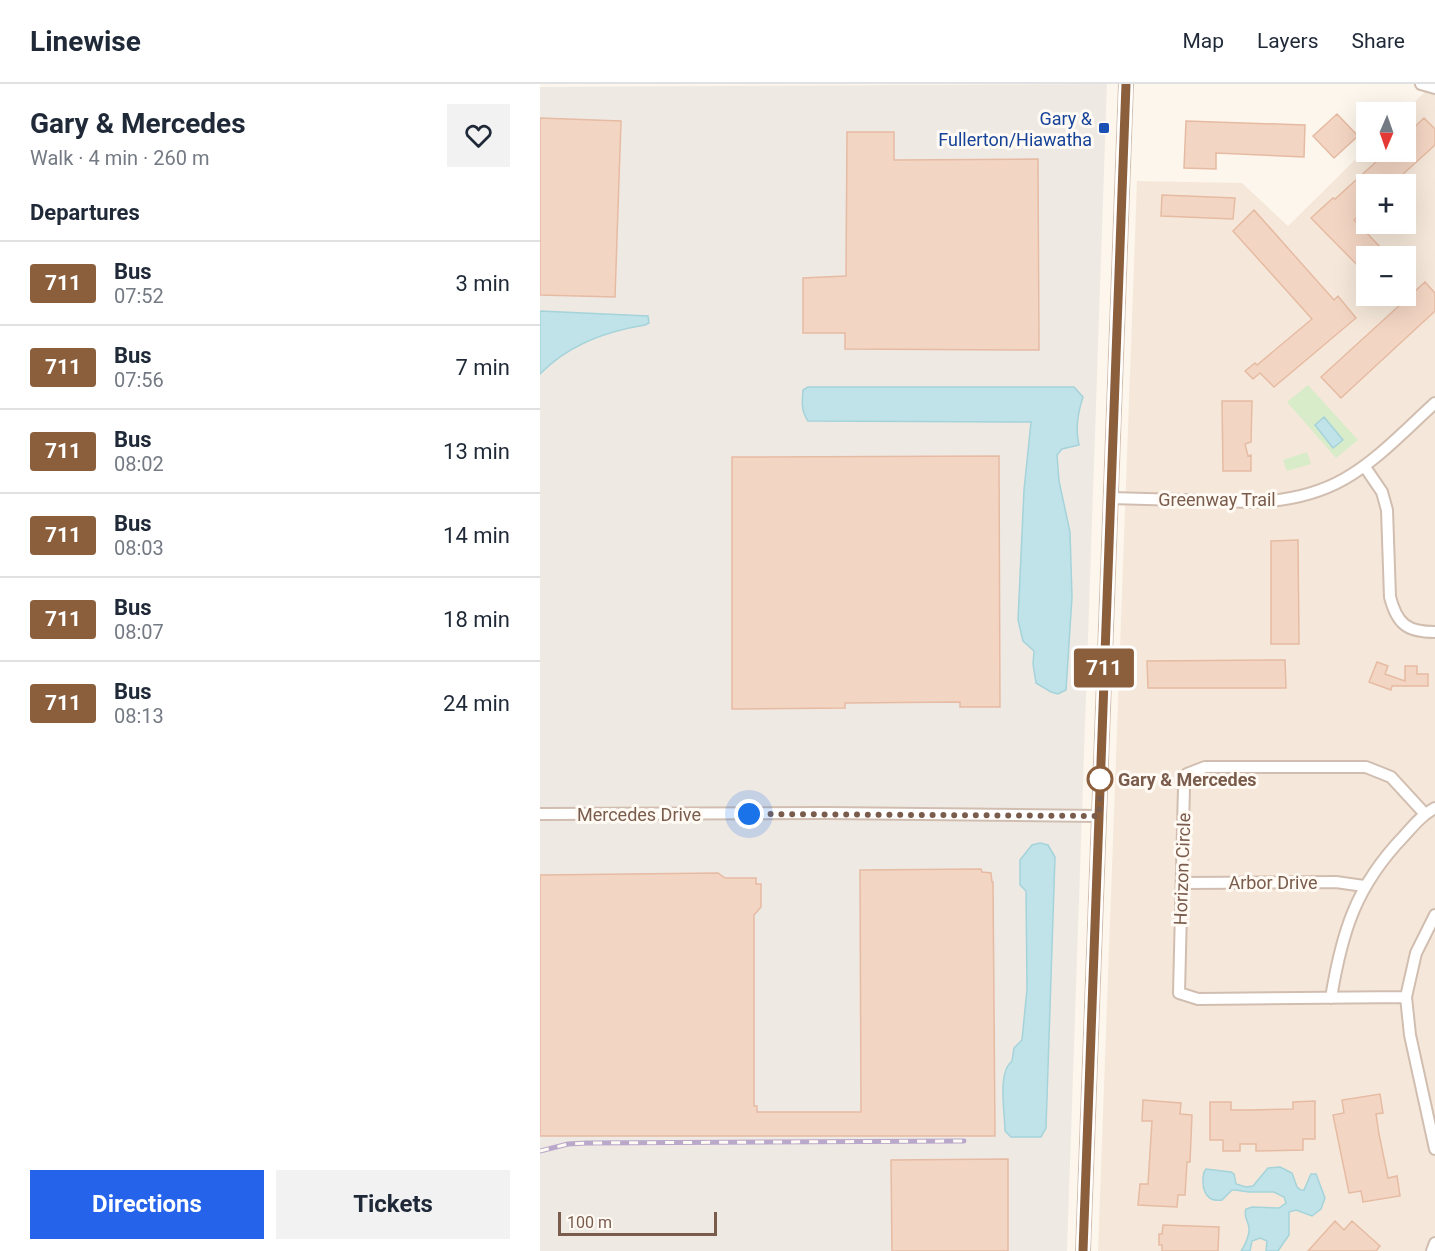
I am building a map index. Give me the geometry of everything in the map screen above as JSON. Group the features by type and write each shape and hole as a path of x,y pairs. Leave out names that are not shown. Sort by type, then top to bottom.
{"street":[{"path":"1083,1251 1126,84"},
{"path":"1421,84 1435,88"},
{"name":"Greenway Trail","path":"1111,498 1271,502 1305,496 1338,483 1365,467 1435,403"},
{"path":"1365,467 1382,492 1387,510 1390,597 1397,626 1416,631 1435,632"},
{"name":"Horizon Circle","path":"1406,997 1198,999 1179,993 1185,787 1187,774 1204,767 1366,767 1391,777 1425,814"},
{"path":"1331,998 1338,953 1350,915 1364,886 1391,849 1425,814 1435,808"},
{"name":"Mercedes Drive","path":"540,814 826,813 1099,816"},
{"name":"Arbor Drive","path":"1182,883 1336,882 1364,886"},
{"path":"1435,915 1416,953 1406,997 1410,1035 1435,1149"},
{"path":"1432,1251 1435,1243"}],"shaded area":[{"path":"1107,84 1067,1251 540,1251 540,87"},
{"path":"1428,89 1435,91 1435,1251 1098,1251 1137,181 1242,183 1288,226 1356,159 1356,162 1416,162 1414,102"}],"green space":[{"path":"1308,385 1358,440 1336,458 1287,402"},
{"path":"1307,452 1311,464 1287,471 1283,460"}],"water":[{"path":"540,311 648,316 649,323 602,335 576,347 540,374"},
{"path":"808,387 1074,387 1083,397 1077,433 1079,445 1062,449 1057,455 1059,481 1070,532 1072,597 1066,690 1058,694 1036,683 1033,664 1034,651 1023,641 1018,620 1024,490 1031,422 808,421 802,402 803,390"},
{"path":"1324,417 1343,440 1333,448 1315,425"},
{"path":"1040,843 1048,845 1055,857 1046,1128 1041,1137 1011,1137 1005,1131 1003,1083 1007,1066 1012,1061 1014,1048 1022,1040 1027,989 1026,891 1020,885 1020,860 1032,845"},
{"path":"1280,1167 1292,1173 1297,1187 1301,1190 1304,1190 1311,1174 1316,1174 1325,1198 1321,1209 1312,1216 1296,1210 1289,1212 1289,1235 1278,1251 1266,1251 1267,1241 1260,1238 1252,1241 1250,1251 1241,1251 1249,1231 1245,1216 1246,1209 1252,1207 1279,1208 1286,1203 1284,1197 1274,1192 1232,1190 1222,1200 1211,1199 1205,1192 1204,1172 1206,1169 1231,1172 1234,1174 1236,1184 1246,1187 1253,1186 1268,1168"}],"building":[{"path":"1337,114 1356,134 1356,138 1334,158 1313,136"},
{"path":"540,118 621,121 615,297 540,295"},
{"path":"1424,118 1435,129 1435,145 1403,174 1363,174 1376,162 1416,162 1416,126"},
{"path":"1186,121 1305,125 1304,157 1216,153 1216,169 1184,168"},
{"path":"847,132 894,132 894,160 1038,159 1039,350 845,349 845,333 803,333 803,278 846,276"},
{"path":"1356,180 1356,218 1354,220 1356,234 1368,234 1379,246 1356,246 1356,264 1311,218 1333,198 1335,199"},
{"path":"1162,195 1235,198 1233,219 1161,216"},
{"path":"1254,210 1334,300 1338,296 1356,318 1274,387 1260,373 1253,379 1245,371 1255,363 1257,365 1312,319 1233,231"},
{"path":"1425,282 1435,293 1435,311 1341,398 1321,377 1399,306 1416,306 1416,290"},
{"path":"1222,401 1252,401 1251,442 1245,444 1248,456 1251,455 1251,471 1223,471"},
{"path":"999,456 1000,707 960,707 960,702 845,703 845,708 732,709 732,457"},
{"path":"1298,540 1299,644 1271,644 1271,541"},
{"path":"1285,660 1286,688 1148,688 1147,661"},
{"path":"1377,662 1388,666 1385,674 1405,681 1405,666 1417,666 1417,674 1428,674 1428,686 1392,686 1391,690 1369,682"},
{"path":"981,869 982,872 991,873 993,882 995,1136 540,1136 540,875 718,873 725,878 756,878 756,884 761,884 761,907 754,915 754,1106 757,1106 757,1112 861,1112 860,870"},
{"path":"1380,1094 1383,1113 1376,1114 1379,1134 1388,1178 1397,1176 1400,1196 1363,1202 1361,1191 1349,1193 1333,1115 1344,1113 1342,1100"},
{"path":"1143,1100 1181,1103 1180,1114 1192,1115 1190,1162 1187,1162 1185,1195 1178,1195 1177,1207 1138,1205 1140,1184 1148,1184 1152,1121 1142,1121"},
{"path":"1315,1101 1315,1139 1303,1139 1303,1150 1256,1151 1256,1144 1240,1144 1240,1151 1223,1151 1223,1140 1210,1140 1210,1102 1231,1102 1231,1110 1250,1110 1293,1109 1293,1102"},
{"path":"1008,1159 1008,1251 892,1251 891,1160"},
{"path":"1335,1221 1344,1230 1352,1221 1380,1246 1376,1251 1308,1251"},
{"path":"1163,1225 1219,1227 1218,1251 1162,1251 1162,1245 1159,1245 1159,1234 1162,1234"}],"railway":[{"path":"540,1151 568,1144 587,1143 964,1141"}],"bus line":[{"name":"711","path":"1083,1251 1126,84"}],"place":[{"name":"Gary & Fullerton/Hiawatha","path":"1104,128"},
{"name":"Gary & Mercedes","path":"1100,779"}],"route":[{"path":"749,814 1099,816 1101,770 1100,779"}]}
